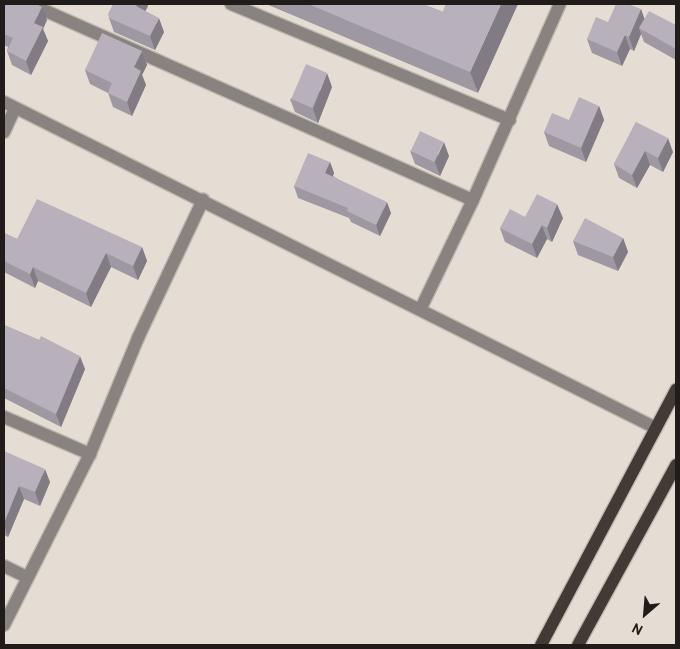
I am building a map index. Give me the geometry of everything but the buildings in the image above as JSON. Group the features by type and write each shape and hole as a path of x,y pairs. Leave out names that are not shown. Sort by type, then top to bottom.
{"main road":[{"path":"541,645 676,390"},
{"path":"578,645 676,465"}],"street":[{"path":"30,4 474,200"},
{"path":"231,4 510,120"},
{"path":"421,308 474,200 560,4"},
{"path":"4,132 10,105 421,308 656,428"},
{"path":"4,625 90,454 138,338 203,200"},
{"path":"4,417 90,454"},
{"path":"4,566 27,577"}]}
